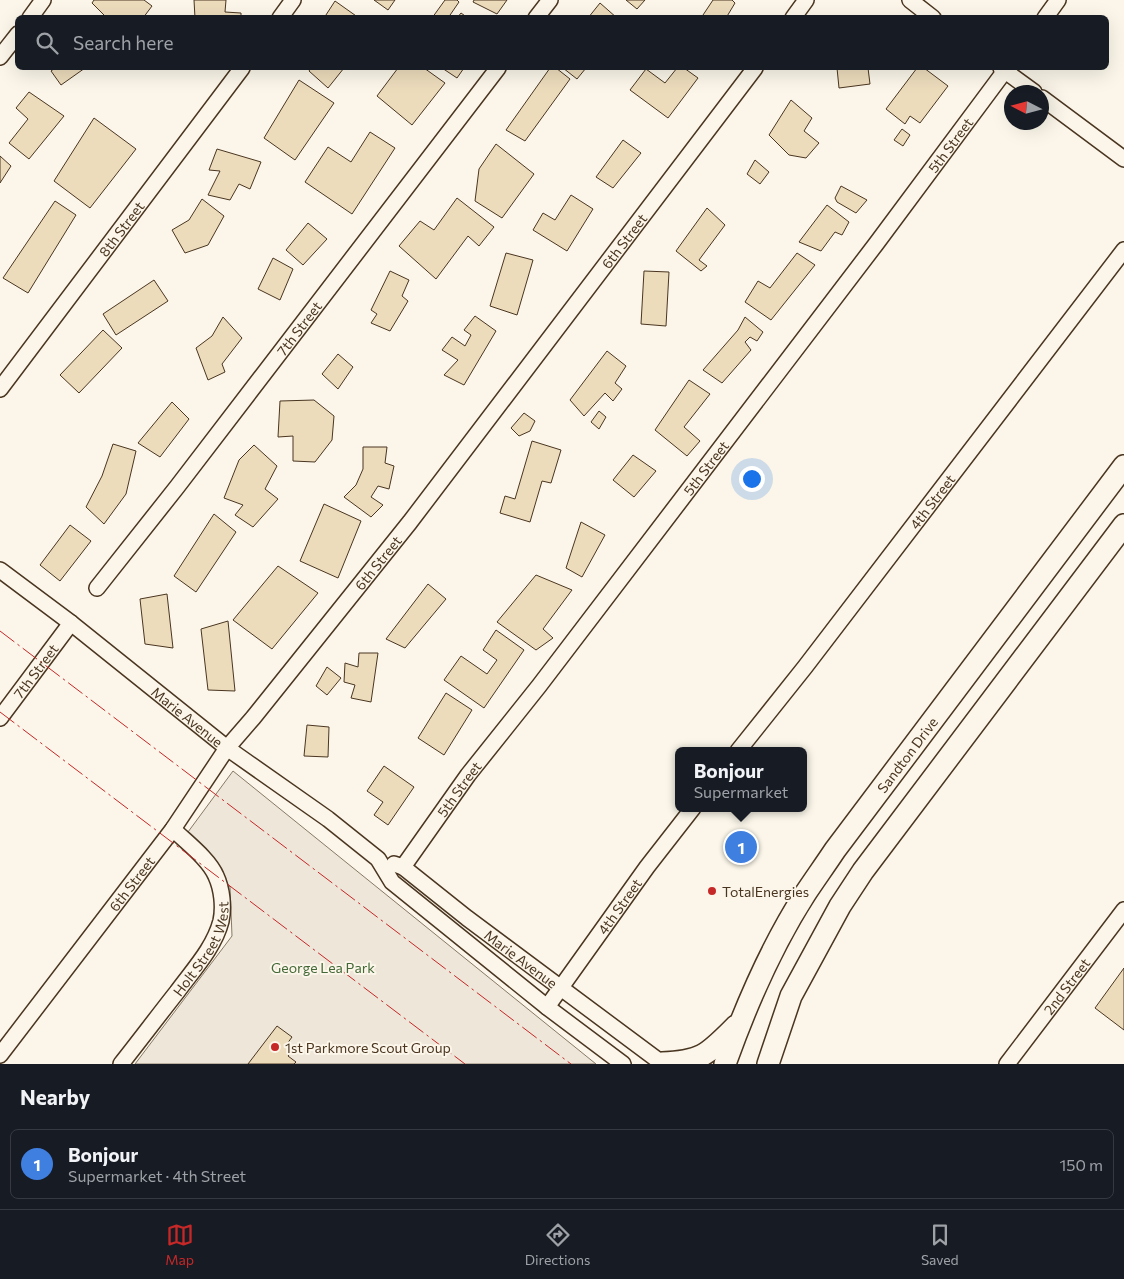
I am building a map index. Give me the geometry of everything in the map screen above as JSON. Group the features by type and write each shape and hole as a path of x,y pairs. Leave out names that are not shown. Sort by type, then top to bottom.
{"main road":[{"name":"Sandton Drive","path":"725,1064 740,1023 804,895 1124,466"},
{"path":"768,1064 791,996 836,913 863,871 1124,525"},
{"path":"662,1064 695,1060 709,1052 740,1023"}],"street":[{"path":"32,15 43,0"},
{"path":"282,15 293,0"},
{"path":"538,15 550,0"},
{"path":"795,15 806,0"},
{"path":"910,0 929,15"},
{"path":"1047,15 1058,0"},
{"path":"0,57 15,38"},
{"name":"8th Street","path":"0,389 240,70"},
{"name":"7th Street","path":"97,588 177,487 496,70"},
{"name":"6th Street","path":"0,1055 173,829 227,748 259,711 410,522 753,70"},
{"name":"5th Street","path":"403,867 468,775 539,686 870,252 1003,70"},
{"path":"1006,70 1025,85"},
{"path":"1049,103 1124,159"},
{"name":"4th Street","path":"741,747 811,659 1124,250"},
{"name":"Marie Avenue","path":"0,570 71,623 227,748 328,819 378,859 392,882 547,1007 623,1064"},
{"name":"7th Street","path":"0,718 71,623"},
{"name":"4th Street","path":"547,1007 647,867 690,812"},
{"name":"Holt Street West","path":"121,1064 196,966 215,937 221,920 222,904 216,875 208,863 173,829"},
{"name":"Marie Avenue","path":"378,859 403,867 662,1064"},
{"name":"2nd Street","path":"1007,1064 1124,910"}],"green space":[{"name":"George Lea Park","path":"233,771 596,1064 135,1064 232,936 230,887 188,832"}],"building":[{"path":"94,0 144,0 152,6 145,15 104,15 92,3"},
{"path":"194,0 226,0 225,12 241,13 241,15 195,15"},
{"path":"374,0 395,0 388,10"},
{"path":"445,0 457,0 459,2 450,15 434,15"},
{"path":"474,0 507,0 497,14 473,2"},
{"path":"626,0 645,0 637,9"},
{"path":"713,0 732,0 735,3 728,15 703,15"},
{"path":"335,1 355,15 326,15"},
{"path":"600,3 614,15 590,15"},
{"path":"52,70 82,70 61,85 51,71"},
{"path":"310,70 342,70 328,88"},
{"path":"396,70 427,70 445,83 412,125 377,96"},
{"path":"445,70 463,70 457,78"},
{"path":"549,70 559,70 570,79 525,141 506,130"},
{"path":"566,70 584,70 577,79"},
{"path":"645,70 665,83 675,70 687,70 698,78 668,118 630,90"},
{"path":"837,70 868,70 870,84 839,88"},
{"path":"915,70 927,70 948,86 920,123 910,116 905,124 886,109"},
{"path":"299,80 334,103 295,160 264,138"},
{"path":"29,92 64,116 29,159 9,143 28,119 16,108"},
{"path":"791,100 812,118 804,131 819,143 806,158 789,155 769,135"},
{"path":"94,118 136,149 90,208 54,181"},
{"path":"902,129 910,135 903,146 894,140"},
{"path":"370,132 395,148 352,214 305,182 328,147 351,162"},
{"path":"623,140 641,153 613,188 596,177"},
{"path":"496,144 534,174 502,218 475,201 479,169"},
{"path":"217,149 261,162 250,189 239,184 230,200 208,195 220,171 209,170"},
{"path":"0,156 11,166 0,183"},
{"path":"755,160 769,172 760,184 747,174"},
{"path":"841,186 867,200 856,213 837,202 835,198"},
{"path":"571,195 593,209 567,251 533,230 543,213 555,220"},
{"path":"457,198 494,227 479,246 468,236 436,279 399,246 420,221 434,230"},
{"path":"202,199 224,216 208,245 185,253 172,230 189,220"},
{"path":"55,201 76,215 28,293 3,278"},
{"path":"827,205 849,222 842,235 835,232 821,251 799,242"},
{"path":"707,208 725,225 699,260 707,266 701,271 676,251"},
{"path":"308,223 327,239 303,265 286,250"},
{"path":"506,253 533,260 517,315 490,306"},
{"path":"797,253 815,265 771,320 745,302 758,281 770,288"},
{"path":"273,258 293,269 280,300 258,289"},
{"path":"390,271 409,280 402,296 408,301 390,331 371,323 377,314 371,310"},
{"path":"644,271 669,272 666,326 641,324"},
{"path":"154,280 168,301 116,335 103,314"},
{"path":"475,316 496,331 464,385 444,375 458,360 442,350 452,337 465,346 471,335 464,330"},
{"path":"223,317 242,338 222,364 225,372 208,380 196,348 212,336"},
{"path":"745,317 763,332 757,341 750,337 745,342 751,350 722,383 703,370 738,330"},
{"path":"103,330 122,348 79,393 60,375"},
{"path":"607,351 626,366 615,383 622,389 613,401 605,393 584,416 570,400"},
{"path":"338,354 353,367 338,389 322,374"},
{"path":"689,380 710,394 684,427 700,441 687,456 655,430"},
{"path":"314,400 334,416 332,440 315,462 293,461 293,436 278,437 280,401"},
{"path":"172,402 189,419 160,457 138,443"},
{"path":"599,411 606,417 599,429 591,422"},
{"path":"524,413 535,421 530,431 519,436 511,428"},
{"path":"532,441 561,450 551,483 542,481 530,522 500,513 505,496 515,499"},
{"path":"113,444 136,451 126,494 104,524 86,507 102,476"},
{"path":"254,445 277,466 265,489 278,499 253,527 235,515 243,505 224,498 239,460"},
{"path":"363,447 387,447 385,463 394,466 389,489 378,486 371,497 383,505 371,517 344,497 356,485 363,469"},
{"path":"633,455 656,471 634,497 613,480"},
{"path":"324,504 361,521 338,578 300,561"},
{"path":"214,514 236,532 196,592 174,576"},
{"path":"581,522 605,535 582,577 566,568"},
{"path":"70,525 91,541 60,581 40,565"},
{"path":"278,566 318,593 272,649 233,620"},
{"path":"536,575 572,590 543,629 553,638 536,650 497,622"},
{"path":"428,584 446,599 405,648 386,639"},
{"path":"167,594 173,648 145,644 140,599"},
{"path":"228,621 235,691 208,690 201,629"},
{"path":"496,630 524,650 484,708 444,680 461,656 487,674 497,660 483,650"},
{"path":"359,653 378,653 371,702 351,698 355,685 344,682 345,663 358,667"},
{"path":"327,667 341,678 327,695 316,686"},
{"path":"446,693 472,710 444,755 418,738"},
{"path":"307,725 329,727 328,757 304,756"},
{"path":"384,766 414,787 388,825 374,815 383,802 367,791"},
{"path":"1124,968 1124,1030 1095,1008"},
{"name":"1st Parkmore Scout Group","path":"277,1026 292,1037 287,1044 293,1050 288,1056 296,1062 294,1064 248,1064"}],"power":[{"path":"0,631 571,1064"},
{"path":"0,712 465,1064"}],"place":[{"name":"Bonjour","path":"741,847"},
{"name":"TotalEnergies","path":"712,891"},
{"name":"1st Parkmore Scout Group","path":"275,1047"}]}
